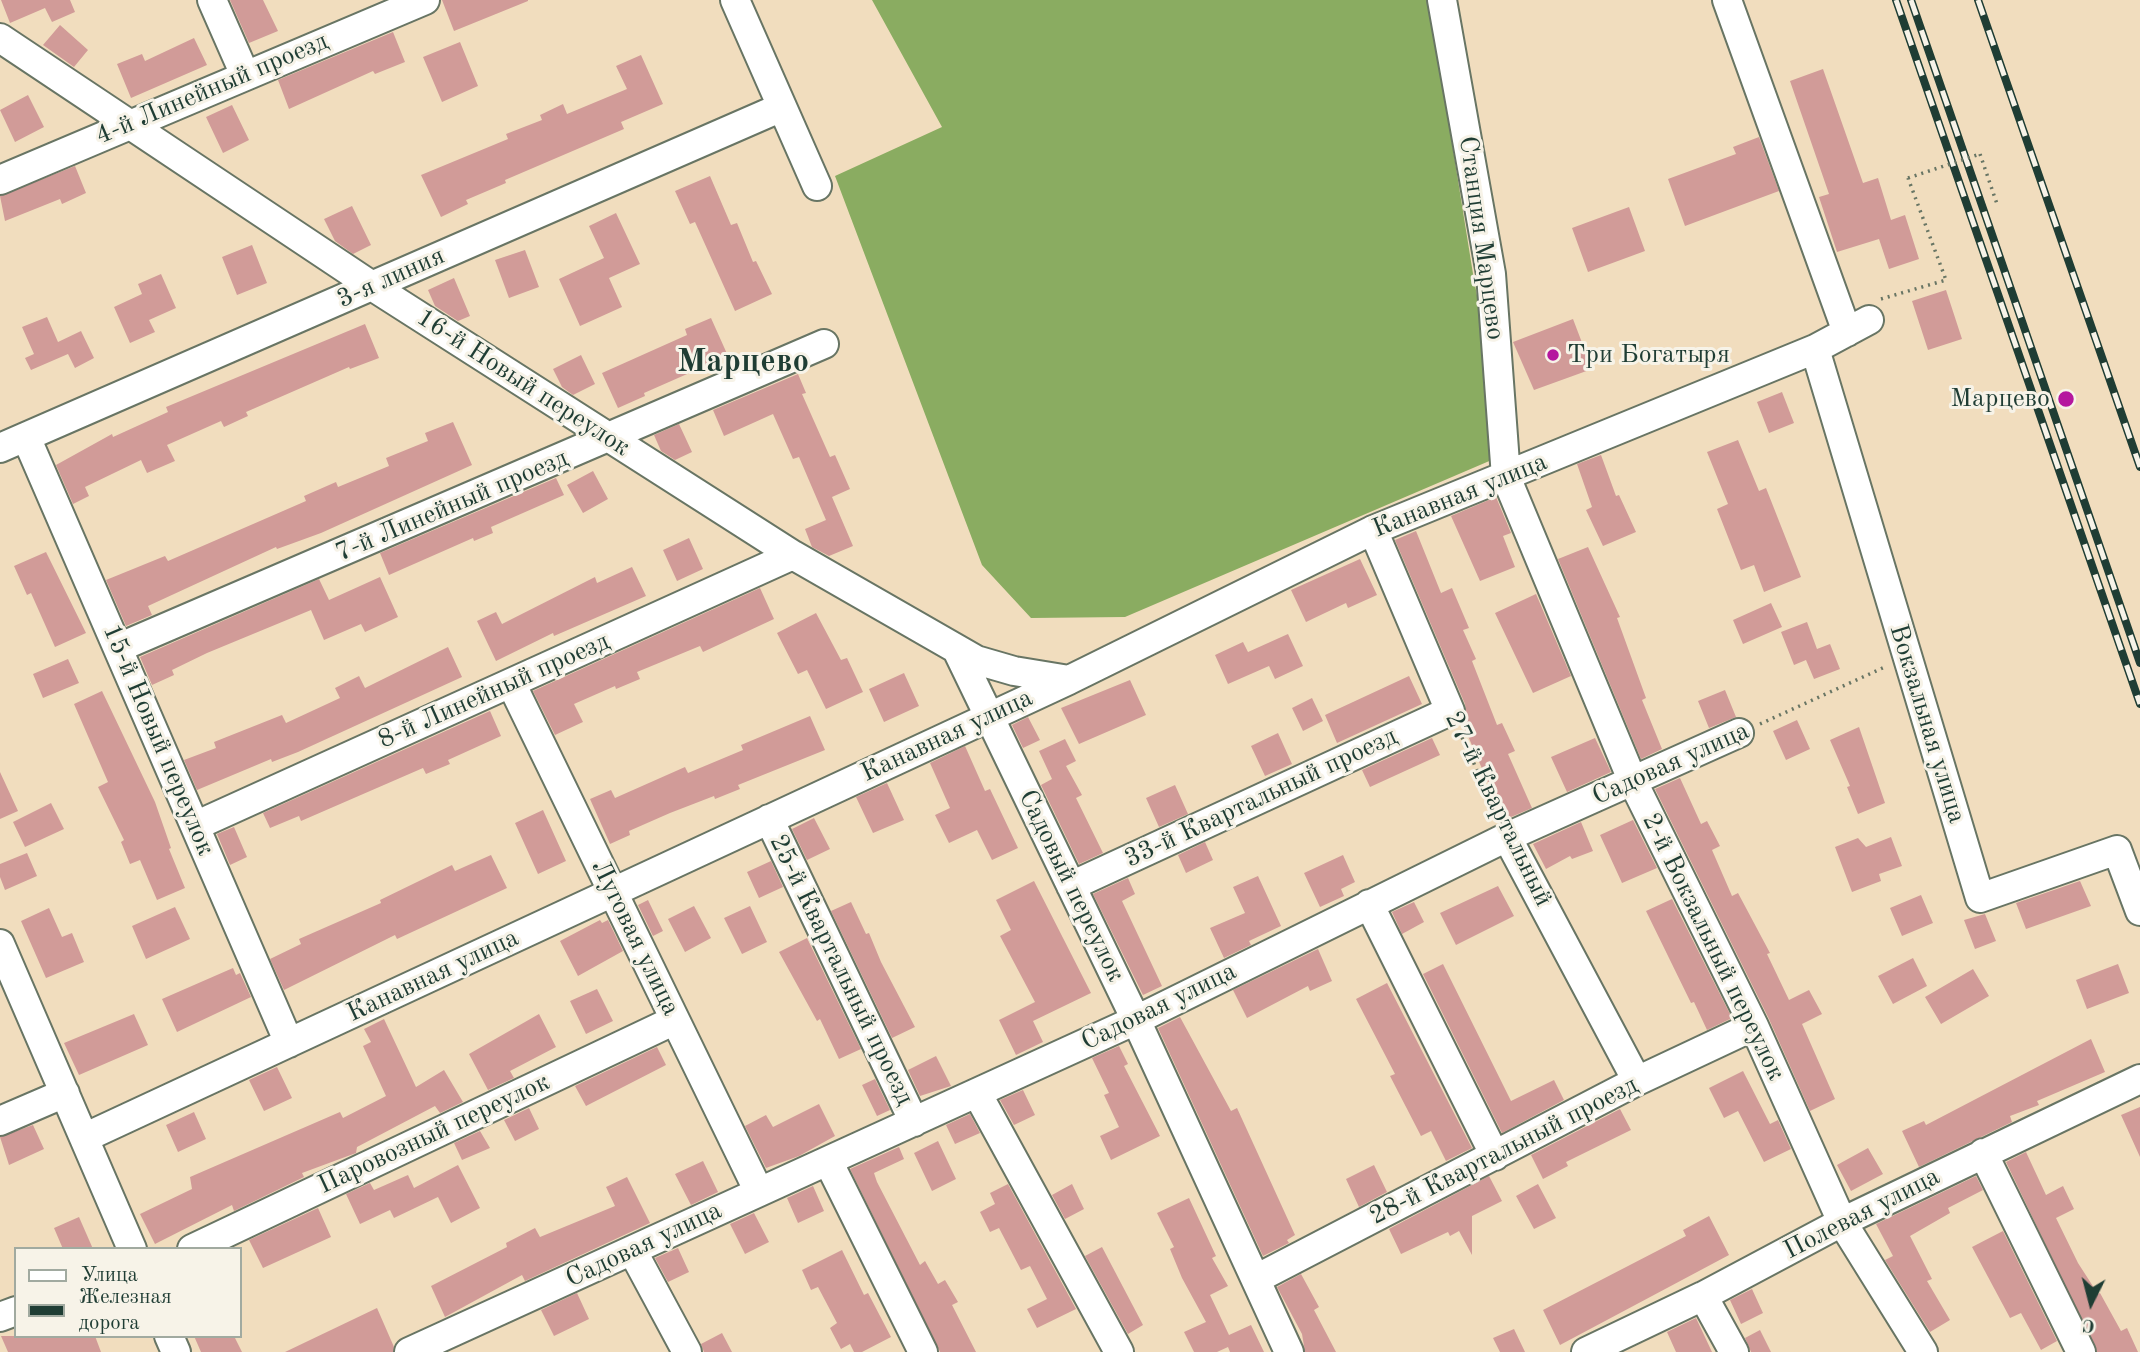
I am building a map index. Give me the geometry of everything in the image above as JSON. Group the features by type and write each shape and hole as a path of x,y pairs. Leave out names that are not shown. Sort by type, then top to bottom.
{"street":[{"path":"212,0 245,75"},
{"name":"4-й Линейный проезд","path":"0,180 129,123 425,0"},
{"path":"735,0 817,186"},
{"name":"Станция Марцево","path":"1442,0 1491,274 1506,477"},
{"path":"1727,0 1858,326"},
{"name":"16-й Новый переулок","path":"0,38 372,286 793,555 976,660 1014,671 1069,680"},
{"name":"3-я линия","path":"0,449 782,107"},
{"name":"Канавная улица","path":"84,1138 1069,680 1373,530 1815,349 1858,326"},
{"name":"7-й Линейный проезд","path":"118,648 824,344"},
{"name":"Вокзальная улица","path":"1815,349 1980,898 2117,850 2140,911"},
{"name":"15-й Новый переулок","path":"26,437 289,1043"},
{"name":"2-й Вокзальный переулок","path":"1506,477 1633,782 1754,1026 1842,1222 1923,1352"},
{"name":"27-й Квартальный","path":"1373,530 1450,711"},
{"name":"8-й Линейный проезд","path":"195,826 793,555"},
{"name":"Садовый переулок","path":"957,650 1136,1020 1289,1352"},
{"name":"Луговая улица","path":"511,683 759,1192"},
{"name":"33-й Квартальный проезд","path":"1071,886 1450,711"},
{"name":"Садовая улица","path":"418,1350 1136,1020 1507,837 1739,733"},
{"name":"25-й Квартальный проезд","path":"769,819 914,1122"},
{"name":"27-й Квартальный","path":"1507,837 1637,1082"},
{"path":"1369,904 1495,1156"},
{"path":"0,944 131,1247"},
{"name":"Паровозный переулок","path":"196,1247 675,1020"},
{"name":"28-й Квартальный проезд","path":"1256,1279 1637,1082 1754,1026"},
{"name":"Полевая улица","path":"1586,1352 1703,1296 1842,1222 2140,1079"},
{"path":"0,1121 65,1093"},
{"path":"977,1093 1119,1352"},
{"path":"1983,1153 2081,1352"},
{"path":"828,1161 923,1352"},
{"path":"632,1250 687,1352"},
{"path":"1703,1296 1734,1352"}],"path":[{"path":"1858,326 1869,303 1946,279 1908,178 1980,154 1998,207"},
{"name":"Садовая улица","path":"1739,733 1906,657"},
{"name":"27-й Квартальный","path":"1450,711 1507,837"}],"green space":[{"path":"872,0 1429,0 1474,280 1508,453 1125,617 1031,618 982,565 835,176 942,127"}],"building":[{"path":"1,0 70,0 75,12 52,22 45,8 10,23"},
{"path":"230,0 263,0 278,31 249,43"},
{"path":"442,0 528,0 528,1 454,31"},
{"path":"60,25 88,50 74,67 43,45"},
{"path":"393,32 405,62 375,74 373,71 289,109 278,80"},
{"path":"194,38 207,65 131,98 117,64 142,54 145,61"},
{"path":"460,42 478,86 442,102 423,57"},
{"path":"641,55 663,104 621,122 624,129 505,180 506,183 466,200 468,204 441,217 421,175 508,139 506,134 542,120 540,115 563,104 567,114 627,89 616,66"},
{"path":"1823,69 1863,183 1878,178 1891,220 1905,215 1919,259 1889,269 1879,239 1837,252 1819,197 1829,194 1790,81"},
{"path":"28,95 44,127 15,142 0,110"},
{"path":"232,105 249,140 223,153 206,117"},
{"path":"1759,137 1779,191 1685,226 1668,179 1736,154 1733,147"},
{"path":"75,166 86,193 62,204 60,199 5,221 0,196"},
{"path":"710,176 731,225 737,223 753,262 756,261 772,294 735,311 695,222 690,224 675,191"},
{"path":"352,206 371,245 353,254 335,241 324,219"},
{"path":"1629,207 1645,251 1588,272 1572,228"},
{"path":"616,213 640,264 609,278 622,307 580,326 559,279 604,258 589,226"},
{"path":"252,245 267,283 237,295 222,257"},
{"path":"525,250 539,287 509,298 495,260"},
{"path":"161,274 176,308 149,320 155,332 130,343 114,307 142,294 138,284"},
{"path":"454,278 470,316 458,321 435,306 428,290"},
{"path":"1946,290 1962,339 1928,350 1912,301"},
{"path":"47,317 58,342 81,331 94,358 75,368 68,354 31,370 25,358 34,354 22,327"},
{"path":"711,318 728,356 644,393 645,396 618,408 602,373 687,335 685,329"},
{"name":"Три Богатыря","path":"1573,319 1592,369 1534,390 1513,342"},
{"path":"365,324 379,358 350,369 349,367 246,412 248,416 224,427 221,421 167,445 175,461 147,473 141,460 85,487 89,496 73,504 56,465 112,434 113,437 168,412 166,407"},
{"path":"581,355 595,384 573,395 562,387 553,369"},
{"path":"798,374 806,393 802,394 830,457 835,455 850,489 832,497 853,546 829,556 812,547 805,529 826,520 799,457 793,459 773,414 724,436 713,410"},
{"path":"1782,392 1794,423 1769,433 1757,402"},
{"path":"453,422 472,465 321,533 277,549 276,547 148,606 152,615 126,626 106,580 165,556 168,561 306,501 304,496 336,482 338,487 389,466 386,458 428,441 425,433"},
{"path":"679,424 692,452 675,460 661,451 654,435"},
{"path":"1738,440 1759,491 1766,488 1801,577 1764,592 1754,565 1741,570 1717,509 1728,504 1707,452"},
{"path":"1601,455 1616,496 1619,495 1636,532 1603,546 1586,510 1592,507 1577,464"},
{"path":"593,471 608,499 583,513 567,485"},
{"path":"556,478 564,495 491,527 493,533 474,541 473,538 389,575 380,553"},
{"path":"1496,497 1511,533 1503,536 1515,567 1480,581 1451,516"},
{"path":"1416,531 1441,593 1452,588 1469,628 1463,630 1476,659 1472,661 1497,725 1502,723 1515,751 1508,754 1532,808 1504,820 1462,722 1466,713 1465,704 1395,540"},
{"path":"689,538 703,569 677,581 663,550"},
{"path":"1588,547 1620,617 1617,618 1646,698 1642,700 1662,749 1641,759 1558,559"},
{"path":"46,552 86,633 55,647 31,593 27,595 14,566"},
{"path":"1360,559 1377,595 1348,608 1346,603 1306,622 1291,590"},
{"path":"632,567 646,596 554,636 553,633 496,661 477,621 496,612 502,624 595,577 597,583"},
{"path":"380,577 398,617 365,632 361,624 324,640 311,610 207,653 172,670 174,675 152,685 140,657 319,579 329,600"},
{"path":"760,588 774,619 703,652 700,646 637,672 640,679 616,689 615,686 574,704 583,722 555,735 533,691"},
{"path":"1536,594 1571,676 1533,693 1495,613"},
{"path":"1771,603 1782,627 1743,644 1733,620"},
{"path":"816,613 841,660 847,658 863,692 826,709 807,670 798,674 777,633"},
{"path":"1807,622 1817,649 1830,644 1840,669 1814,679 1806,660 1794,665 1781,632"},
{"path":"1288,634 1303,666 1275,679 1269,666 1228,684 1215,655 1243,642 1248,652"},
{"path":"448,647 462,677 298,752 272,762 271,759 197,790 184,760 216,748 214,742 282,715 286,723 340,698 335,688 359,676 365,688"},
{"path":"68,659 79,683 43,698 33,674"},
{"path":"904,673 919,706 884,722 869,689"},
{"path":"1409,676 1422,704 1337,743 1325,715"},
{"path":"1130,680 1146,715 1079,744 1061,708"},
{"path":"1725,690 1736,717 1709,728 1698,701"},
{"path":"102,691 155,802 171,848 169,849 185,888 157,900 140,860 130,864 121,842 124,840 98,787 108,782 74,704"},
{"path":"1312,698 1323,721 1303,731 1292,708"},
{"path":"490,711 501,736 448,760 450,764 426,774 423,768 301,821 299,816 270,828 263,813"},
{"path":"810,716 825,750 738,785 740,789 670,813 629,831 630,835 610,844 590,799 611,790 615,798 685,767 688,773 743,750 741,745"},
{"path":"1028,717 1040,740 1023,748 1012,725"},
{"path":"1797,720 1810,749 1786,760 1773,731"},
{"path":"1859,727 1885,803 1858,814 1847,787 1850,786 1830,740"},
{"path":"1278,733 1292,764 1265,776 1251,746"},
{"path":"1432,738 1440,755 1370,787 1362,770"},
{"path":"1595,738 1611,772 1567,792 1551,757"},
{"path":"1065,739 1076,761 1066,766 1082,795 1076,798 1103,853 1079,864 1041,785 1052,779 1039,751"},
{"path":"965,746 985,791 990,789 1018,848 992,860 977,830 949,843 935,815 950,808 930,763"},
{"path":"0,772 18,811 0,819"},
{"path":"1680,778 1701,824 1707,821 1720,846 1712,850 1732,896 1738,893 1770,953 1767,954 1789,1000 1809,990 1822,1014 1802,1024 1835,1099 1810,1111 1769,1019 1655,789"},
{"path":"887,783 904,820 873,833 856,797"},
{"path":"1175,785 1188,814 1159,827 1146,798"},
{"path":"51,803 64,829 25,847 13,822"},
{"path":"543,810 566,861 538,874 515,823"},
{"path":"814,818 830,849 807,860 792,829"},
{"path":"1633,820 1657,868 1622,883 1600,835"},
{"path":"1581,822 1593,851 1572,859 1570,856 1546,869 1533,844"},
{"path":"234,827 247,857 230,865 217,834"},
{"path":"1891,837 1902,866 1879,874 1881,881 1852,892 1835,847 1858,838 1866,847"},
{"path":"1205,842 1213,860 1186,873 1178,855"},
{"path":"27,853 37,876 5,890 0,877 0,864"},
{"path":"491,855 507,888 397,939 395,935 284,990 270,959 301,944 299,939 381,903 380,900 452,865 455,871"},
{"path":"1343,855 1355,882 1341,889 1344,896 1320,907 1304,873"},
{"path":"771,861 783,887 759,898 747,872"},
{"path":"1258,876 1281,926 1249,941 1251,945 1224,958 1210,928 1245,913 1233,887"},
{"path":"1128,878 1135,894 1122,901 1162,986 1143,995 1093,894"},
{"path":"1034,881 1091,993 1033,1021 1043,1042 1016,1055 999,1020 1035,1002 1000,936 1011,930 996,900"},
{"path":"2080,881 2091,906 2026,929 2016,903"},
{"path":"1498,886 1514,916 1456,945 1440,913"},
{"path":"1921,895 1933,923 1902,936 1890,908"},
{"path":"1672,899 1732,1018 1707,1030 1646,911"},
{"path":"648,900 663,931 653,936 638,905"},
{"path":"851,902 915,1027 892,1038 831,911"},
{"path":"1414,902 1424,922 1402,934 1392,912"},
{"path":"694,906 711,938 685,952 668,919"},
{"path":"750,906 767,942 742,954 724,918"},
{"path":"175,907 190,939 146,959 132,926"},
{"path":"49,908 62,937 72,933 84,962 46,978 21,921"},
{"path":"1985,914 1996,941 1975,949 1964,920"},
{"path":"600,920 602,923 608,920 623,951 578,976 560,941"},
{"path":"807,938 861,1049 839,1059 820,1019 817,1021 779,952"},
{"path":"1318,949 1332,981 1310,991 1308,986 1247,1018 1233,990"},
{"path":"1913,958 1927,986 1893,1004 1878,976"},
{"path":"1443,964 1511,1101 1554,1080 1564,1100 1502,1133 1423,974"},
{"path":"2118,964 2129,993 2087,1009 2076,980"},
{"path":"233,968 236,975 240,973 251,997 177,1032 162,999"},
{"path":"1973,969 1989,996 1941,1024 1925,997"},
{"path":"1387,983 1472,1148 1446,1161 1431,1131 1421,1136 1390,1076 1395,1074 1356,999"},
{"path":"597,989 613,1021 586,1034 570,1001"},
{"path":"134,1014 148,1045 79,1075 64,1043"},
{"path":"539,1014 556,1047 510,1071 514,1078 488,1090 469,1054"},
{"path":"1180,1017 1231,1111 1237,1108 1295,1235 1287,1240 1289,1243 1263,1256 1158,1028"},
{"path":"384,1019 416,1087 444,1070 463,1102 440,1113 435,1106 357,1147 356,1153 302,1173 304,1177 234,1211 232,1205 155,1244 140,1214 192,1189 190,1177 340,1112 343,1118 386,1096 363,1046 371,1042 364,1029"},
{"path":"2091,1039 2105,1072 2037,1101 2039,1105 2010,1116 2012,1122 1919,1167 1902,1131 1924,1121 1926,1125"},
{"path":"1119,1046 1128,1064 1124,1066 1160,1136 1111,1160 1100,1136 1119,1127 1104,1095 1109,1093 1092,1058"},
{"path":"657,1047 666,1065 586,1106 575,1086"},
{"path":"936,1056 951,1086 920,1096 908,1070"},
{"path":"277,1067 292,1098 264,1111 249,1080"},
{"path":"1743,1071 1770,1124 1778,1120 1791,1149 1764,1162 1738,1111 1724,1118 1709,1088"},
{"path":"875,1079 890,1110 877,1116 862,1085"},
{"path":"1023,1090 1035,1115 1014,1125 1000,1100"},
{"path":"819,1104 835,1136 799,1156 766,1168 745,1126 766,1115 773,1127"},
{"path":"2140,1107 2140,1157 2121,1115"},
{"path":"529,1108 539,1129 515,1141 504,1120"},
{"path":"1620,1109 1631,1130 1566,1162 1568,1166 1543,1179 1531,1155"},
{"path":"194,1112 206,1139 178,1152 166,1125"},
{"path":"970,1114 980,1133 955,1144 946,1125"},
{"path":"33,1125 44,1149 9,1165 0,1137"},
{"path":"480,1131 490,1148 462,1160 454,1143"},
{"path":"938,1141 956,1179 932,1191 914,1153"},
{"path":"899,1147 904,1159 874,1173 877,1182 920,1265 925,1261 938,1284 945,1280 958,1302 952,1305 976,1352 940,1352 850,1169"},
{"path":"1868,1148 1883,1174 1851,1191 1837,1165"},
{"path":"2026,1152 2046,1195 2063,1186 2074,1209 2056,1218 2078,1263 2098,1294 2100,1293 2121,1331 2127,1328 2138,1352 2097,1352 2006,1162"},
{"path":"703,1161 718,1192 691,1205 675,1174"},
{"path":"458,1165 480,1208 451,1223 438,1197 394,1218 390,1210 360,1224 346,1194 370,1183 374,1190 408,1175 414,1188"},
{"path":"1374,1165 1387,1192 1359,1207 1346,1179"},
{"path":"1489,1176 1502,1201 1472,1216 1472,1255 1459,1231 1450,1236 1448,1232 1401,1254 1389,1229"},
{"path":"1976,1176 1983,1190 1948,1208 1950,1213 1910,1236 1932,1279 1927,1281 1950,1320 1930,1332 1885,1260 1893,1256 1876,1224"},
{"path":"627,1177 650,1223 525,1281 522,1275 445,1317 431,1286 507,1247 506,1243 535,1228 540,1237 615,1206 606,1187"},
{"path":"1008,1184 1076,1309 1037,1328 1027,1309 1047,1299 1030,1266 1021,1270 999,1228 990,1232 980,1212 995,1204 990,1193"},
{"path":"1072,1184 1084,1209 1065,1219 1052,1195"},
{"path":"1538,1184 1556,1218 1534,1229 1516,1196"},
{"path":"813,1186 824,1211 798,1223 787,1198"},
{"path":"1189,1198 1216,1256 1212,1258 1228,1286 1210,1295 1229,1335 1251,1325 1264,1352 1230,1352 1228,1347 1217,1352 1194,1352 1184,1332 1206,1322 1182,1278 1170,1249 1174,1247 1157,1213"},
{"path":"318,1208 331,1237 263,1268 249,1240"},
{"path":"754,1213 769,1242 745,1254 730,1224"},
{"path":"1709,1216 1729,1255 1560,1345 1543,1310 1686,1236 1683,1230"},
{"path":"79,1217 92,1247 62,1247 54,1228"},
{"path":"2003,1231 2057,1341 2041,1350 2021,1313 2010,1318 1972,1247"},
{"path":"1102,1247 1143,1325 1128,1334 1085,1256"},
{"path":"678,1248 689,1272 668,1282 655,1258"},
{"path":"842,1250 864,1295 868,1293 891,1337 862,1352 854,1352 850,1344 841,1349 830,1328 837,1323 818,1287 811,1290 802,1270"},
{"path":"1301,1274 1319,1307 1314,1310 1336,1352 1305,1352 1302,1334 1277,1287"},
{"path":"1752,1289 1763,1313 1741,1324 1730,1300"},
{"path":"577,1293 589,1319 554,1336 541,1310"},
{"path":"377,1308 394,1347 393,1352 285,1352"},
{"path":"1696,1318 1712,1352 1676,1352 1667,1332"},
{"path":"1514,1329 1525,1352 1500,1352 1493,1338"},
{"path":"1760,1330 1771,1352 1751,1352 1745,1338"},
{"path":"722,1333 732,1352 704,1352 701,1344"},
{"path":"1,1336 96,1338 101,1352 8,1352"},
{"path":"195,1338 235,1338 242,1352 201,1352"}],"railway":[{"path":"1896,0 2140,704"},
{"path":"1911,0 2140,663"},
{"path":"1978,0 2140,467"}],"place":[{"name":"Три Богатыря","path":"1553,355"},
{"name":"Марцево","path":"2066,399"}],"district":[{"name":"Марцево","path":"743,362"}]}
